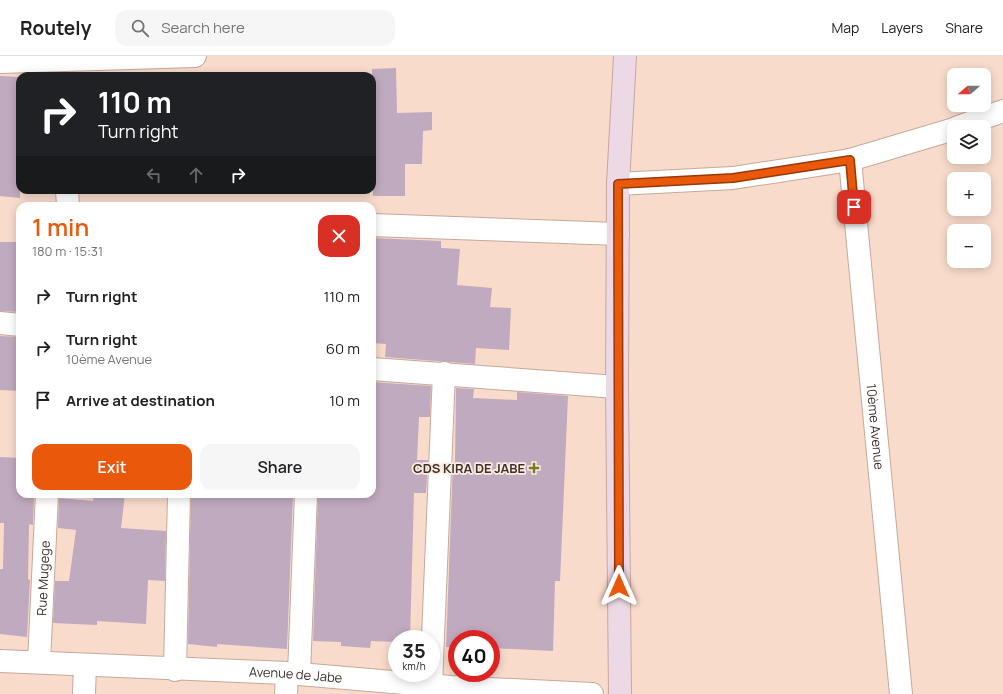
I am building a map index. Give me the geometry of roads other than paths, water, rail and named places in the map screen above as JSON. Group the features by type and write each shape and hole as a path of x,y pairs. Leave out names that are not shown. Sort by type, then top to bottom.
{"street":[{"path":"0,62 61,68 195,56"},
{"path":"620,694 617,387 618,184 625,56"},
{"path":"978,120 1003,111"},
{"path":"618,184 733,178 850,160 927,138 947,131"},
{"name":"10ème Avenue","path":"850,160 901,694"},
{"path":"376,225 618,234"},
{"path":"0,323 16,324"},
{"path":"376,369 444,373 617,387"},
{"path":"444,373 444,689"},
{"name":"Rue Mugege","path":"39,662 47,498"},
{"path":"175,670 180,498"},
{"path":"290,680 306,498"},
{"name":"Avenue de Jabe","path":"0,661 175,670 290,680 444,689 592,694"},
{"path":"84,694 86,665"}],"place":[{"name":"CDS KIRA DE JABE","path":"534,468"}]}
